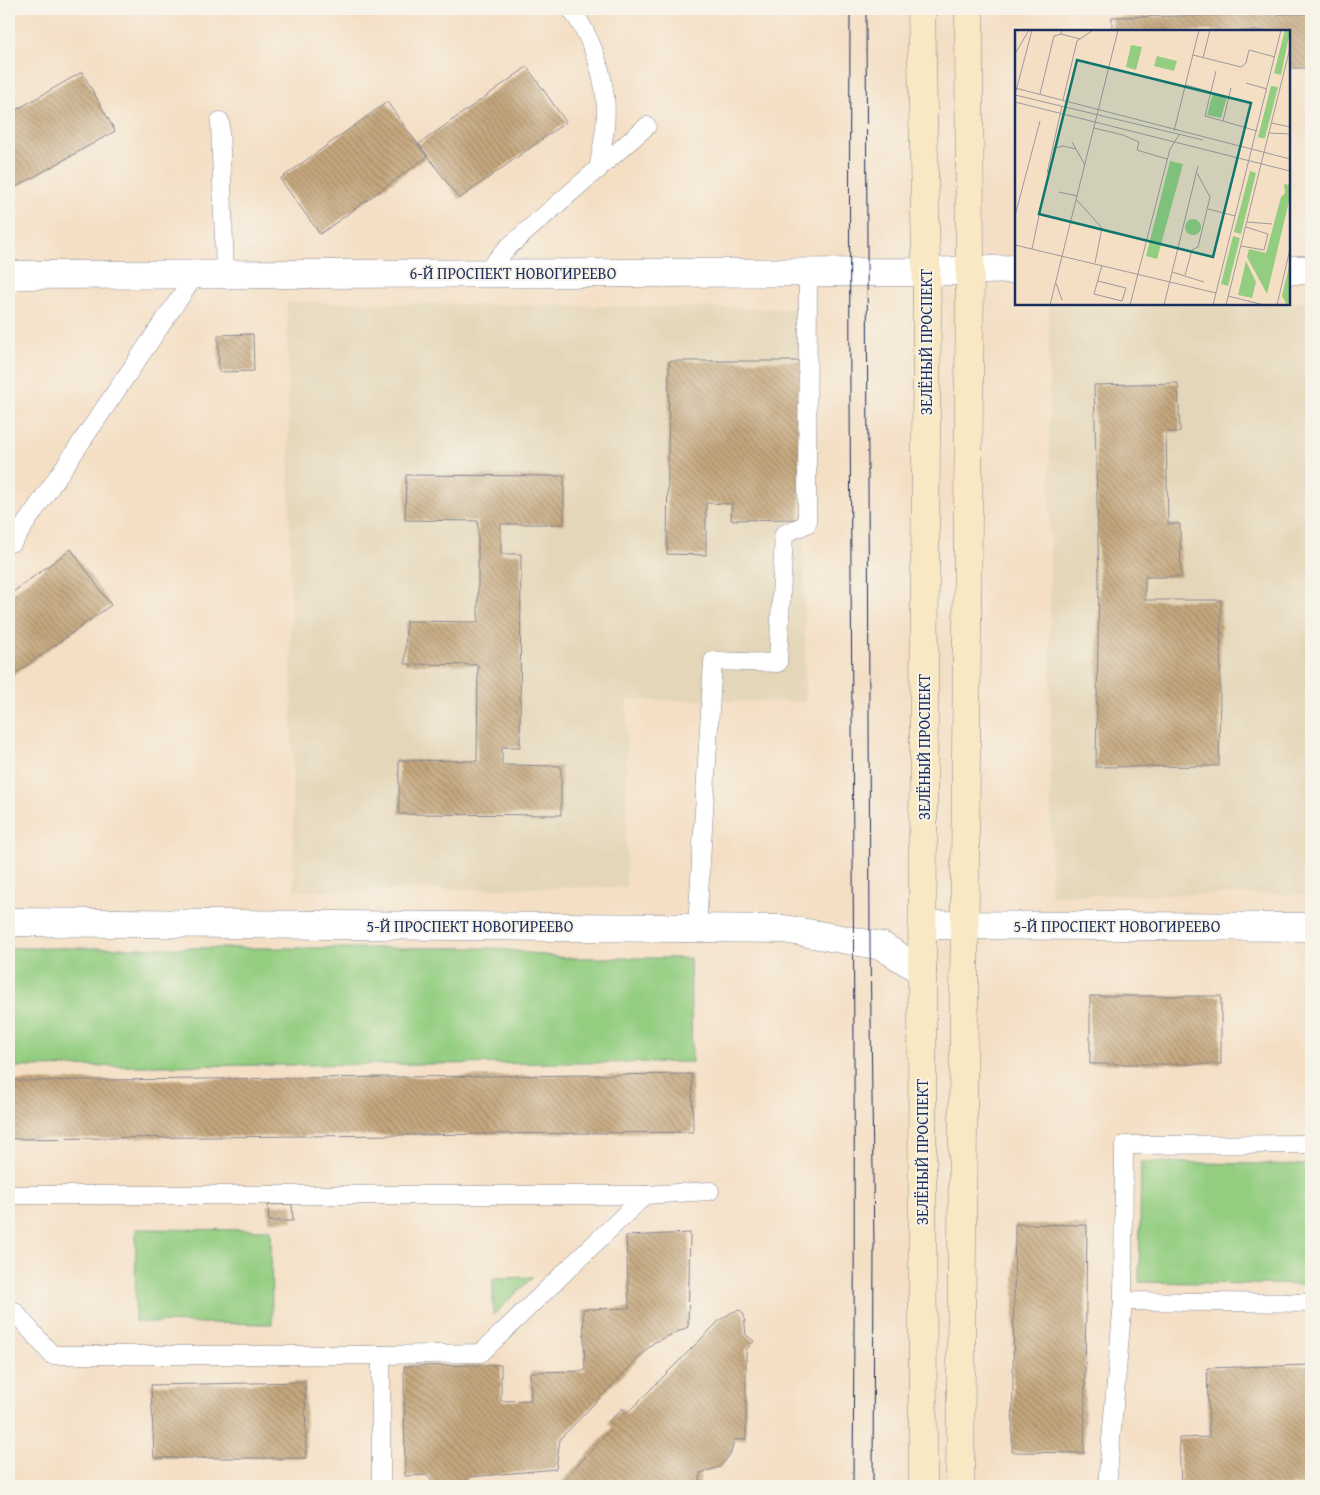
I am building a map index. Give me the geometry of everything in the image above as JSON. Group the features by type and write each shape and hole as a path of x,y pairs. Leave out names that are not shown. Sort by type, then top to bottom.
{"main road":[{"name":"ЗЕЛЁНЫЙ ПРОСПЕКТ","path":"921,9 926,272 922,971 923,1486"},
{"path":"960,1486 970,269 969,9"}],"street":[{"name":"6-Й ПРОСПЕКТ НОВОГИРЕЕВО","path":"9,275 926,272 970,269 1015,269"},
{"path":"1290,270 1311,270"},
{"name":"5-Й ПРОСПЕКТ НОВОГИРЕЕВО","path":"9,922 784,929 882,946 922,971"},
{"name":"5-Й ПРОСПЕКТ НОВОГИРЕЕВО","path":"923,925 1311,926"}],"lane":[{"path":"571,9 578,18 596,58 606,98 598,170"},
{"path":"220,121 225,274"},
{"path":"484,274 506,249 647,126"},
{"path":"697,928 713,661 778,663 784,534 807,524 808,272"},
{"path":"9,542 12,542 196,274"},
{"path":"1108,1486 1123,1301 1124,1145 1311,1144"},
{"path":"9,1195 645,1195 710,1191"},
{"path":"9,1311 14,1311 52,1355 382,1355 481,1352 645,1195"},
{"path":"1123,1301 1311,1303"},
{"path":"380,1486 382,1355"}],"shaded area":[{"path":"287,302 803,309 805,702 627,700 626,887 294,891"},
{"path":"1290,302 1311,302 1311,894 1051,895 1049,305 1290,305"}],"green space":[{"path":"9,948 494,948 565,958 690,958 692,1062 9,1067"},
{"path":"1141,1162 1311,1165 1311,1285 1139,1282"},
{"path":"136,1229 271,1230 272,1324 135,1322"},
{"path":"533,1277 493,1315 493,1278"}],"building":[{"path":"1311,14 1311,68 1290,68 1290,30 1112,30 1112,17"},
{"path":"527,67 566,122 459,199 419,144"},
{"path":"82,72 115,131 9,191 9,114"},
{"path":"387,102 427,157 320,234 280,179"},
{"path":"253,334 254,371 219,372 218,335"},
{"path":"669,361 802,361 799,519 731,520 732,504 706,503 706,555 667,554"},
{"path":"1178,383 1180,432 1166,432 1168,524 1180,524 1181,577 1145,577 1145,600 1221,600 1219,766 1096,767 1099,579 1094,385"},
{"path":"406,475 564,476 564,524 501,524 501,554 521,554 520,747 502,747 502,765 561,766 561,815 399,814 399,760 477,761 478,665 405,664 406,621 478,622 478,521 405,520"},
{"path":"71,549 111,605 9,678 9,595"},
{"path":"1090,996 1221,996 1221,1064 1090,1064"},
{"path":"692,1074 693,1132 9,1139 9,1081"},
{"path":"292,1204 293,1221 269,1221 268,1205"},
{"path":"1015,1224 1087,1225 1084,1453 1012,1452"},
{"path":"690,1233 688,1327 653,1343 560,1439 556,1469 469,1477 460,1486 436,1486 428,1475 405,1476 404,1366 501,1365 501,1401 531,1400 530,1372 585,1371 583,1309 629,1308 626,1236"},
{"path":"740,1310 744,1315 746,1335 754,1341 746,1350 746,1439 734,1440 731,1453 720,1467 700,1473 700,1485 703,1486 558,1486 612,1428 608,1422 623,1408 626,1414 720,1320 732,1312"},
{"path":"1311,1365 1311,1486 1181,1486 1179,1438 1209,1437 1207,1368"},
{"path":"305,1382 306,1458 154,1458 151,1385"}],"tram line":[{"path":"850,9 849,194 854,1117 853,1486"},
{"path":"866,9 870,944 874,1246 873,1486"}]}
